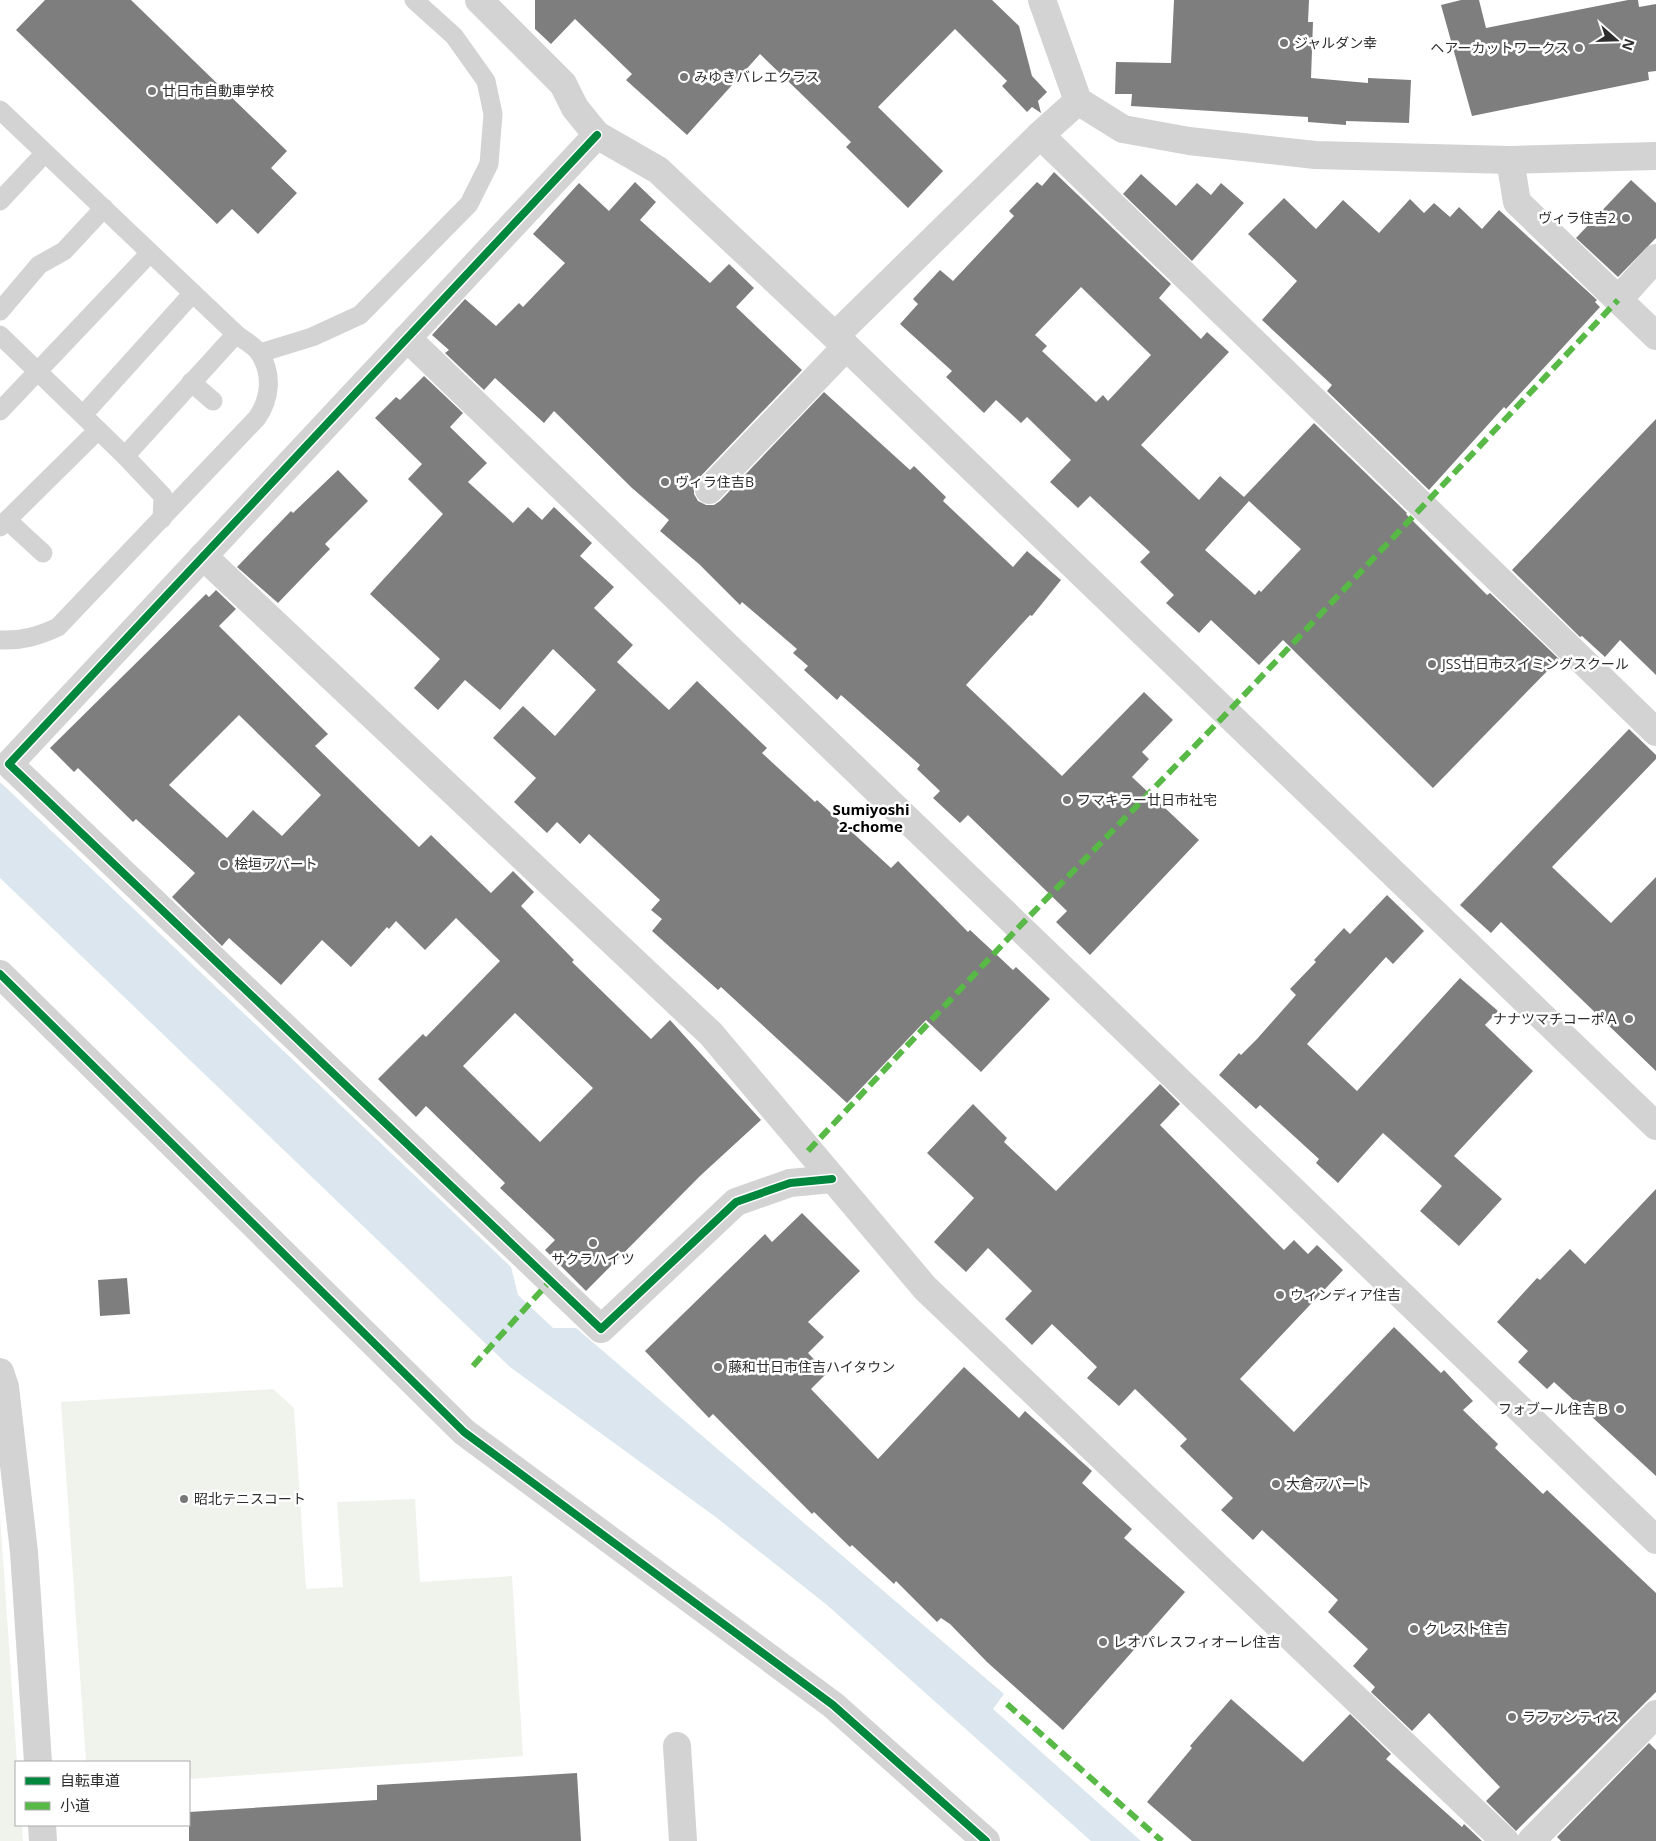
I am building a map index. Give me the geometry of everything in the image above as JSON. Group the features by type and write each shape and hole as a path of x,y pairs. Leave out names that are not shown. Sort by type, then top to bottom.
{"street":[{"path":"479,0 564,84 574,108 598,135 658,170 840,342 1656,1126"},
{"path":"1042,0 1078,101 1123,129 1188,141 1315,156 1510,160 1656,156"},
{"path":"709,490 840,342 1040,135 1078,101"},
{"path":"598,135 9,764 601,1329 736,1202 790,1183 832,1180"},
{"path":"1040,135 1656,732"},
{"path":"1510,160 1517,202 1656,336"},
{"path":"1618,300 1656,258"},
{"path":"407,338 1656,1540"},
{"path":"204,556 711,1034 832,1180 925,1288 1505,1841"},
{"path":"0,974 464,1432 833,1705 986,1841"},
{"path":"0,1372 5,1387 24,1552 38,1761"},
{"path":"1531,1841 1656,1714"},
{"path":"677,1746 683,1841"},
{"path":"42,1826 43,1841"}],"lane":[{"path":"260,353 312,337 360,315 469,204 489,164 494,114 486,81 454,36 414,0"},
{"path":"0,110 236,334 260,353 269,380 268,394 264,407 257,418 58,627 40,635 21,640 0,640"},
{"path":"0,201 46,153"},
{"path":"0,312 39,265 64,251 104,208"},
{"path":"0,411 150,253"},
{"path":"83,415 193,293"},
{"path":"125,456 236,334"},
{"path":"0,335 125,456 163,496 162,519"},
{"path":"191,382 213,401"},
{"path":"43,553 4,523 98,430"}],"shaded area":[{"path":"0,782 511,1267 518,1295 553,1328 576,1328 1004,1694 993,1709 1141,1841 1091,1841 827,1605 717,1518 510,1367 0,878"},
{"name":"昭北テニスコート","path":"273,1389 294,1408 306,1589 343,1587 337,1502 415,1499 420,1582 512,1576 523,1756 190,1779 190,1761 86,1761 61,1402"},
{"path":"0,1515 17,1761 15,1761 15,1826 22,1826 23,1841 0,1841"}],"building":[{"name":"廿日市自動車学校","path":"45,0 131,0 287,151 271,168 297,193 258,234 232,209 217,224 16,30"},
{"path":"535,0 992,0 1019,26 1032,76 1047,92 1038,101 1041,113 1032,107 1027,112 1002,86 1007,81 955,29 878,107 943,171 908,208 846,147 851,142 760,54 687,135 626,80 632,74 575,19 551,44 535,29"},
{"path":"1174,0 1309,0 1308,22 1313,22 1311,78 1368,83 1368,78 1411,80 1409,123 1346,121 1346,125 1308,122 1308,117 1131,106 1132,94 1115,94 1116,62 1171,63"},
{"name":"ヘアーカットワークス","path":"1461,0 1479,0 1486,28 1628,0 1638,0 1639,7 1656,4 1656,71 1648,72 1649,80 1472,116 1441,5"},
{"path":"1054,172 1171,284 1159,298 1201,339 1207,332 1229,352 1141,445 1199,500 1220,476 1244,497 1314,423 1407,513 1487,595 1490,593 1559,659 1433,788 1283,640 1259,665 1211,620 1199,633 1166,603 1174,595 1140,562 1150,552 1090,496 1078,508 1050,482 1071,460 1027,417 1021,423 996,400 984,413 946,377 952,371 900,324 918,304 913,299 940,270 953,281 1014,216 1009,211 1037,182 1042,186","holes":["1081,287 1151,355 1108,401 1103,395 1096,402 1042,351 1047,346 1035,335","1249,501 1301,549 1261,592 1259,590 1255,595 1205,550"]},
{"path":"1141,174 1176,206 1197,183 1211,195 1221,183 1244,203 1192,261 1123,194"},
{"name":"ヴィラ住吉2","path":"1631,180 1656,203 1656,238 1618,277 1576,238"},
{"path":"635,182 656,202 640,220 710,283 729,264 754,288 736,307 802,370 698,479 694,487 694,494 698,501 706,505 714,505 720,501 824,392 910,470 914,466 946,497 943,501 1013,567 1027,551 1061,580 1032,616 1030,615 966,685 1062,776 1144,692 1173,720 1142,752 1149,759 1132,777 1199,840 1090,955 1056,922 1067,911 968,815 960,823 933,798 940,791 917,769 920,765 841,695 837,700 804,670 808,666 793,653 797,649 742,602 740,605 699,564 660,531 669,520 632,488 554,411 544,423 495,378 484,390 445,353 449,350 432,335 465,299 496,326 519,303 523,307 565,263 533,234 579,183 609,211"},
{"path":"1284,198 1316,229 1343,200 1379,233 1410,199 1424,213 1434,203 1450,217 1459,207 1482,229 1499,210 1597,300 1595,302 1600,307 1506,409 1504,407 1429,490 1327,391 1332,385 1262,320 1297,281 1248,234"},
{"path":"424,376 463,413 450,427 487,463 468,482 513,523 528,507 542,520 554,507 592,543 580,556 614,587 594,608 633,645 617,662 669,710 697,681 767,748 762,753 815,802 817,800 891,868 898,861 968,932 970,930 1013,970 1016,967 1050,999 981,1072 926,1020 847,1103 721,987 718,990 652,931 662,919 651,910 660,900 589,834 580,844 557,822 547,833 514,802 536,778 493,738 523,706 555,736 596,690 553,649 500,710 465,680 438,710 414,688 440,659 370,594 443,514 408,479 422,464 375,418 396,397 400,400"},
{"path":"1656,419 1656,675 1620,640 1605,657 1582,636 1580,637 1512,570"},
{"path":"338,470 368,501 325,544 330,549 278,603 237,567 291,511 293,513"},
{"path":"216,590 236,609 219,626 328,734 315,746 419,847 431,835 491,893 513,871 534,892 521,906 574,960 572,962 651,1039 670,1020 761,1120 700,1176 586,1291 545,1250 555,1240 500,1188 505,1183 426,1106 416,1117 378,1079 423,1034 426,1037 500,961 456,918 425,950 396,921 389,929 387,927 351,967 322,940 281,985 229,938 222,946 172,897 195,873 136,819 133,822 78,768 74,772 50,748 206,594 209,597","holes":["239,715 321,795 282,836 253,810 227,838 169,785","515,1013 593,1088 540,1142 463,1066"]},
{"path":"1629,729 1656,755 1656,759 1552,867 1611,923 1656,877 1656,1071 1501,922 1491,933 1460,905"},
{"path":"1387,895 1424,931 1393,964 1386,957 1307,1044 1357,1091 1460,978 1498,1011 1485,1025 1533,1071 1454,1156 1502,1199 1459,1246 1420,1211 1442,1186 1383,1133 1338,1183 1316,1163 1319,1159 1260,1105 1256,1109 1219,1075 1239,1053 1241,1055 1257,1039 1296,995 1290,989 1316,962 1314,960 1344,928 1350,934"},
{"path":"1160,1084 1180,1104 1160,1125 1284,1250 1294,1240 1308,1254 1317,1245 1343,1270 1240,1379 1294,1432 1394,1327 1441,1373 1444,1370 1473,1401 1463,1410 1498,1444 1495,1448 1543,1494 1547,1490 1656,1593 1656,1692 1516,1831 1486,1801 1500,1787 1429,1713 1412,1731 1371,1692 1375,1687 1353,1666 1368,1649 1328,1612 1338,1600 1262,1530 1253,1540 1221,1510 1233,1498 1180,1446 1187,1439 1135,1389 1119,1406 1087,1378 1097,1367 1052,1324 1032,1345 1005,1319 1032,1291 988,1248 966,1272 934,1242 974,1198 927,1153 973,1104 1007,1138 1004,1142 1056,1191"},
{"path":"1656,1189 1656,1476 1554,1382 1547,1389 1518,1362 1528,1351 1497,1322 1537,1278 1540,1280 1570,1249 1585,1264"},
{"path":"802,1213 860,1271 808,1322 824,1337 808,1353 827,1373 811,1389 878,1459 964,1367 1019,1418 1025,1411 1092,1471 1082,1483 1132,1529 1124,1538 1185,1592 1063,1730 987,1662 950,1624 941,1618 937,1622 896,1581 894,1584 852,1545 850,1547 814,1512 812,1514 713,1414 709,1418 645,1351 765,1234 772,1242"},
{"path":"127,1278 130,1314 100,1316 98,1280"},
{"path":"1231,1699 1303,1762 1350,1714 1391,1754 1386,1759 1462,1827 1464,1824 1482,1841 1192,1841 1147,1802 1192,1748 1190,1746"},
{"path":"1649,1743 1656,1750 1656,1841 1561,1841 1557,1837"},
{"path":"577,1773 581,1841 189,1841 190,1812 377,1800 377,1785"}],"marked path":[{"path":"808,1151 1019,927 1227,713 1618,300"},
{"path":"473,1366 550,1281"},
{"path":"1007,1704 1162,1841"}],"cycle path":[{"path":"597,135 9,764 601,1329 736,1202 790,1183 832,1179"},
{"path":"0,974 464,1432 833,1705 986,1841"}],"place":[{"name":"ジャルダン幸","path":"1284,43"},
{"name":"ヘアーカットワークス","path":"1579,48"},
{"name":"みゆきバレエクラス","path":"684,77"},
{"name":"廿日市自動車学校","path":"152,91"},
{"name":"ヴィラ住吉2","path":"1626,218"},
{"name":"ヴィラ住吉B","path":"665,482"},
{"name":"JSS廿日市スイミングスクール","path":"1432,664"},
{"name":"フマキラー廿日市社宅","path":"1067,800"},
{"name":"桧垣アパート","path":"224,864"},
{"name":"ナナツマチコーポＡ","path":"1629,1019"},
{"name":"サクラハイツ","path":"593,1243"},
{"name":"ウィンディア住吉","path":"1280,1295"},
{"name":"藤和廿日市住吉ハイタウン","path":"718,1367"},
{"name":"フォブール住吉Ｂ","path":"1620,1409"},
{"name":"大倉アパート","path":"1276,1484"},
{"name":"昭北テニスコート","path":"184,1499"},
{"name":"クレスト住吉","path":"1414,1629"},
{"name":"レオパレスフィオーレ住吉","path":"1103,1642"},
{"name":"ラファンティス","path":"1512,1717"}],"district":[{"name":"Sumiyoshi 2-chome","path":"871,818"}]}
